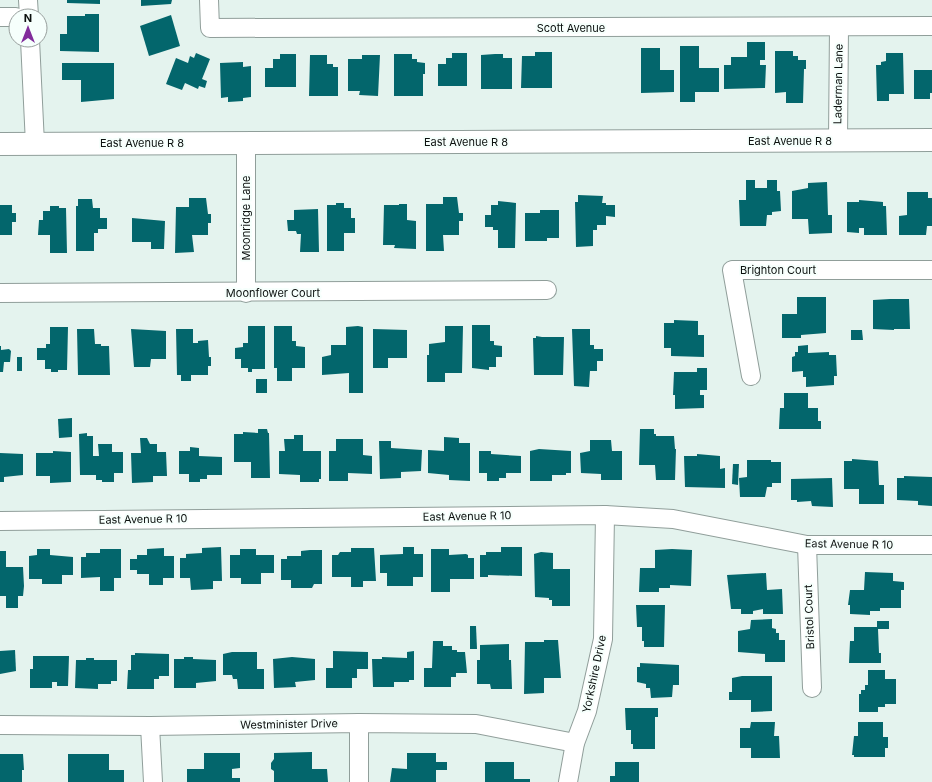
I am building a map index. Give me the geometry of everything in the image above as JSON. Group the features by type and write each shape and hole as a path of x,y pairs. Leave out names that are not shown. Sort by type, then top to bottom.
{"street":[{"name":"Scott Avenue","path":"209,0 210,28 932,26"},
{"name":"Laderman Lane","path":"838,140 839,27"},
{"path":"30,48 35,144"},
{"name":"East Avenue R 8","path":"0,144 932,140"},
{"name":"Moonridge Lane","path":"246,142 246,293"},
{"name":"Brighton Court","path":"751,376 732,270 932,270"},
{"name":"Moonflower Court","path":"0,293 246,293 547,290"},
{"name":"East Avenue R 10","path":"0,521 605,515 673,519 807,545 932,545"},
{"name":"Yorkshire Drive","path":"568,782 575,743 587,711 603,639 605,515"},
{"name":"Bristol Court","path":"807,545 812,688"},
{"path":"359,723 359,782"},
{"name":"Westminister Drive","path":"0,725 150,726 359,723 476,724 575,743"},
{"path":"150,726 153,782"}],"building":[{"path":"67,0 100,0 100,4 67,3"},
{"path":"141,0 172,0 171,4 141,6"},
{"path":"85,14 99,14 99,52 60,51 60,34 67,34 67,16 85,16"},
{"path":"171,15 180,46 149,56 140,26"},
{"path":"747,42 765,42 765,60 760,60 760,65 766,65 765,88 724,89 724,65 731,65 731,57 747,57"},
{"path":"680,46 699,46 699,68 719,68 719,92 695,92 695,102 680,102"},
{"path":"641,48 660,48 660,70 674,70 674,92 641,93"},
{"path":"775,51 793,51 793,56 798,56 798,60 806,60 806,69 804,69 803,103 786,103 786,92 775,93"},
{"path":"535,52 552,52 552,88 521,88 522,56 535,56"},
{"path":"196,53 210,59 202,79 207,81 205,88 199,86 198,89 185,83 182,90 166,84 176,58 188,63 190,56 194,58"},
{"path":"452,53 467,53 467,86 438,86 438,64 446,64 446,58 452,58"},
{"path":"886,53 903,53 904,94 889,94 889,101 877,101 876,65 881,65 881,62 886,61"},
{"path":"280,54 296,54 296,87 265,87 265,68 273,68 273,59 280,59"},
{"path":"394,54 412,54 412,59 417,59 417,62 425,63 425,74 423,74 423,96 394,96"},
{"path":"503,54 503,58 512,58 512,89 481,89 481,55"},
{"path":"310,55 327,55 327,64 333,64 333,67 338,67 338,96 309,96"},
{"path":"362,55 380,55 378,96 359,95 360,91 348,91 348,59 362,59"},
{"path":"243,62 243,67 251,66 251,97 243,98 243,101 228,102 228,97 221,98 220,63"},
{"path":"62,63 114,63 114,99 81,102 81,80 62,80"},
{"path":"914,70 932,70 932,93 930,93 930,99 914,99"},
{"path":"746,180 755,180 755,188 767,188 767,180 777,180 777,191 780,191 781,211 772,212 772,215 767,215 766,226 740,226 739,200 746,200"},
{"path":"827,182 828,215 832,215 832,233 809,234 808,219 792,219 792,191 808,188 808,183"},
{"path":"907,192 928,192 928,198 932,198 932,226 927,226 926,235 899,235 899,216 907,215"},
{"path":"578,195 603,196 602,203 606,203 606,205 615,205 615,217 606,216 606,225 597,225 597,230 593,230 593,246 576,247 575,202 578,202"},
{"path":"443,197 457,197 459,213 463,213 463,221 459,221 459,235 443,235 444,251 426,251 426,204 443,204"},
{"path":"189,198 206,198 208,214 211,214 211,223 208,223 208,235 192,235 194,252 175,253 176,207 189,207"},
{"path":"78,199 92,199 93,208 100,208 100,218 107,218 107,229 98,229 98,233 94,233 94,251 76,251 76,206 78,206"},
{"path":"859,200 883,202 883,206 886,206 887,235 864,235 864,228 859,228 859,233 847,232 847,202 859,202"},
{"path":"498,201 516,203 515,248 498,248 498,230 493,230 493,227 485,227 485,215 491,215 491,205 498,205"},
{"path":"336,203 344,203 344,208 351,208 351,218 355,218 355,233 344,233 344,251 327,251 327,205 336,205"},
{"path":"407,204 407,220 416,221 416,249 394,248 395,245 383,245 384,205"},
{"path":"0,205 12,205 12,213 16,213 16,222 12,222 12,235 0,235"},
{"path":"50,206 66,208 67,253 50,253 50,235 38,235 39,220 43,220 43,211 50,211"},
{"path":"318,209 319,252 300,252 301,234 297,234 296,231 288,231 287,220 294,220 294,210"},
{"path":"540,210 559,210 559,238 547,238 547,241 525,241 525,213 540,213"},
{"path":"132,218 165,221 164,249 151,249 151,242 132,242"},
{"path":"797,297 826,297 826,333 801,335 801,338 782,338 782,314 797,314"},
{"path":"909,299 910,329 873,329 873,300"},
{"path":"674,320 698,321 698,335 704,335 704,357 671,356 671,348 664,348 664,323 674,323"},
{"path":"472,325 490,325 490,341 494,341 494,345 502,346 502,357 496,357 496,367 489,367 489,370 472,368"},
{"path":"248,326 265,326 265,369 252,369 252,372 248,372 248,368 241,368 241,359 235,359 235,348 243,347 243,343 248,343"},
{"path":"274,326 292,326 292,341 296,341 296,346 305,347 305,368 292,368 292,381 277,381 277,368 274,368"},
{"path":"445,326 463,326 462,373 445,373 445,382 427,382 427,355 429,355 429,344 445,342"},
{"path":"50,327 68,327 67,370 51,372 51,369 45,369 45,360 37,360 37,348 46,348 46,344 50,344"},
{"path":"346,327 363,327 363,393 349,393 349,373 322,375 322,357 331,355 331,345 346,345"},
{"path":"77,329 94,329 95,344 109,346 110,375 78,375"},
{"path":"131,329 166,331 166,359 151,359 150,367 134,367"},
{"path":"176,329 193,329 193,343 208,340 211,366 208,366 208,375 191,375 191,381 181,381 181,375 177,375"},
{"path":"373,329 407,330 407,358 388,358 388,368 373,368"},
{"path":"572,329 590,329 590,345 594,345 594,349 603,349 603,361 597,361 597,371 590,371 589,387 574,386"},
{"path":"851,330 862,330 863,340 851,340"},
{"path":"536,336 564,337 563,375 534,375 533,338 536,338"},
{"path":"808,345 808,353 829,352 829,355 836,355 837,376 834,376 834,385 806,387 806,377 803,377 803,371 792,372 792,357 795,356 795,352 798,352 798,346"},
{"path":"0,346 1,350 9,349 11,351 10,362 4,362 3,372 0,372"},
{"path":"17,357 22,357 22,371 17,371"},
{"path":"697,368 707,368 707,390 700,390 700,395 704,395 704,408 675,409 675,395 673,395 674,372 697,372"},
{"path":"256,379 267,379 267,393 256,393"},
{"path":"784,393 808,393 808,408 818,408 818,421 821,421 821,429 779,429 780,408 784,408"},
{"path":"72,418 72,437 59,438 58,419"},
{"path":"258,429 267,429 269,433 270,478 251,478 251,462 234,462 234,434 243,434 243,432 258,433"},
{"path":"640,429 654,429 654,434 656,434 656,436 674,436 676,449 675,480 656,480 655,465 639,465"},
{"path":"87,433 87,436 93,436 93,456 99,456 98,444 112,444 112,452 123,452 123,473 114,473 114,482 102,482 102,480 96,480 96,475 80,475 79,434"},
{"path":"294,435 303,435 303,451 321,451 321,479 319,479 319,482 300,482 300,475 279,474 279,451 285,451 284,439 294,439"},
{"path":"444,437 459,438 459,443 470,443 470,481 449,480 449,475 428,473 428,450 444,451"},
{"path":"140,438 147,438 150,444 157,444 157,452 166,452 167,476 153,476 153,482 132,483 131,453 141,453"},
{"path":"336,439 363,439 363,455 372,456 372,474 348,473 348,481 329,481 329,451 336,451"},
{"path":"590,440 611,440 612,451 622,451 622,480 601,480 601,474 581,473 580,453 590,451"},
{"path":"379,441 391,441 391,448 422,450 421,471 401,472 401,478 380,479"},
{"path":"190,447 199,448 199,456 222,457 222,475 207,475 207,479 200,479 200,482 189,482 189,474 179,474 179,451 190,451"},
{"path":"539,449 571,451 571,473 566,473 566,475 552,475 552,481 530,481 530,451"},
{"path":"53,451 71,452 71,482 50,483 50,476 36,476 36,453 53,453"},
{"path":"479,451 491,451 491,454 521,456 521,473 506,473 506,478 499,478 499,481 487,481 487,473 479,473"},
{"path":"0,453 23,454 23,475 4,477 4,482 0,482"},
{"path":"697,454 720,456 720,469 725,468 725,488 685,487 684,456 697,456"},
{"path":"852,459 878,461 879,485 884,485 884,504 859,504 859,489 844,489 844,461 852,461"},
{"path":"747,460 771,460 771,462 781,462 781,483 772,483 772,487 767,487 765,497 740,497 739,478 747,477"},
{"path":"733,464 739,464 738,485 732,484"},
{"path":"904,476 932,477 932,506 918,505 918,501 897,500 897,478 904,478"},
{"path":"832,478 833,507 812,506 811,501 797,502 797,500 791,500 791,479"},
{"path":"221,547 222,581 213,581 213,589 191,590 190,578 180,578 180,558 186,558 186,554 202,553 202,548"},
{"path":"403,547 414,547 414,554 423,554 423,577 413,577 413,586 387,586 387,573 380,573 380,555 403,554"},
{"path":"501,547 522,547 522,576 488,575 488,577 480,577 480,555 486,555 486,552 501,552"},
{"path":"164,548 164,556 174,556 174,578 163,578 163,585 149,585 149,574 137,574 137,570 130,570 130,559 137,559 137,555 147,555 147,549"},
{"path":"351,548 374,548 376,581 363,581 363,587 351,587 351,577 332,577 332,555 338,555 340,552 351,552"},
{"path":"37,549 50,549 50,555 73,557 73,575 62,575 62,584 42,584 42,579 29,579 29,556 37,555"},
{"path":"100,549 121,549 121,578 114,578 114,591 100,591 100,577 81,578 81,557 86,557 86,553 100,553"},
{"path":"240,549 256,549 256,555 274,555 274,573 261,573 261,584 241,584 241,578 230,578 230,555 240,555"},
{"path":"431,549 449,549 449,555 466,554 468,555 468,558 474,558 474,579 450,579 450,592 431,592"},
{"path":"322,550 322,584 314,584 312,588 291,588 291,580 281,580 281,559 287,559 287,556 301,556 301,551"},
{"path":"655,550 692,550 691,586 670,585 670,588 659,588 659,592 639,592 640,568 655,568"},
{"path":"0,551 6,551 6,567 23,567 23,596 18,596 18,608 6,608 6,596 0,596"},
{"path":"541,552 553,553 553,569 570,569 570,606 552,606 552,600 549,600 549,598 535,597 534,554"},
{"path":"865,572 893,573 893,581 904,582 904,590 901,590 901,608 880,608 880,611 870,611 870,615 850,614 850,605 848,605 850,590 864,590"},
{"path":"766,573 767,590 782,589 783,614 763,614 763,609 753,611 753,614 741,614 741,609 731,609 727,575"},
{"path":"636,605 665,605 664,647 644,647 644,641 642,641 642,627 637,627"},
{"path":"772,619 772,628 776,629 776,633 779,633 779,640 785,640 785,662 765,662 765,654 738,652 738,631 750,629 751,620"},
{"path":"877,621 889,621 889,629 878,629 881,663 849,663 850,641 854,641 854,627 877,627"},
{"path":"470,626 476,626 477,649 470,649"},
{"path":"544,640 558,640 561,678 544,678 544,693 524,694 525,642 544,642"},
{"path":"433,641 443,641 443,646 452,646 452,650 457,650 457,652 465,652 467,673 456,673 456,677 451,677 451,687 424,687 424,668 432,668"},
{"path":"509,644 512,689 491,689 490,684 477,684 477,660 480,660 480,645"},
{"path":"15,650 16,671 0,674 0,651"},
{"path":"333,651 368,652 368,669 357,669 357,678 352,678 352,688 326,688 326,668 333,668"},
{"path":"414,651 414,680 409,680 409,682 394,682 394,687 373,687 372,659 382,659 382,657 407,658 407,652"},
{"path":"232,652 257,652 257,669 264,669 264,689 238,689 237,679 233,679 232,675 223,675 223,654"},
{"path":"135,653 169,654 169,676 159,676 159,679 154,679 154,689 127,689 128,670 131,670 131,655 135,655"},
{"path":"33,656 69,656 68,686 57,686 57,682 52,682 52,688 30,688 30,669 33,669"},
{"path":"184,657 216,660 216,681 196,683 196,688 174,688 174,659 184,659"},
{"path":"292,657 315,659 315,680 295,682 296,687 274,688 273,659"},
{"path":"86,658 94,658 94,660 117,660 117,681 111,681 111,684 98,684 98,689 75,688 76,660 86,660"},
{"path":"640,663 679,665 679,685 673,685 672,697 651,698 650,688 646,688 646,684 637,682 637,667 640,667"},
{"path":"868,670 885,670 885,679 896,679 896,704 885,704 885,707 878,707 878,712 859,712 859,694 861,694 861,690 865,690 865,685 868,685"},
{"path":"742,676 772,676 772,711 751,712 751,700 729,700 729,692 732,692 732,678"},
{"path":"625,708 658,708 658,717 655,717 655,749 633,749 633,744 631,744 631,730 626,730"},
{"path":"751,722 775,722 774,736 779,736 780,758 751,758 751,748 740,748 740,728 750,728"},
{"path":"858,722 883,722 883,737 888,737 888,748 885,748 885,757 854,757 854,755 852,755 854,736 858,736"},
{"path":"312,752 312,769 327,769 328,782 274,782 274,771 271,769 271,763 274,759 274,753"},
{"path":"204,753 240,753 240,768 232,769 232,778 240,778 240,782 187,782 187,769 204,769"},
{"path":"407,753 436,753 436,762 447,762 447,770 436,770 436,782 390,782 392,768 407,769"},
{"path":"0,754 23,754 24,770 22,770 22,782 0,782"},
{"path":"68,754 109,754 109,770 124,770 124,782 68,782"},
{"path":"485,762 514,762 514,779 530,779 530,782 485,782"},
{"path":"615,762 639,762 639,782 610,782 610,776 615,776"}]}
